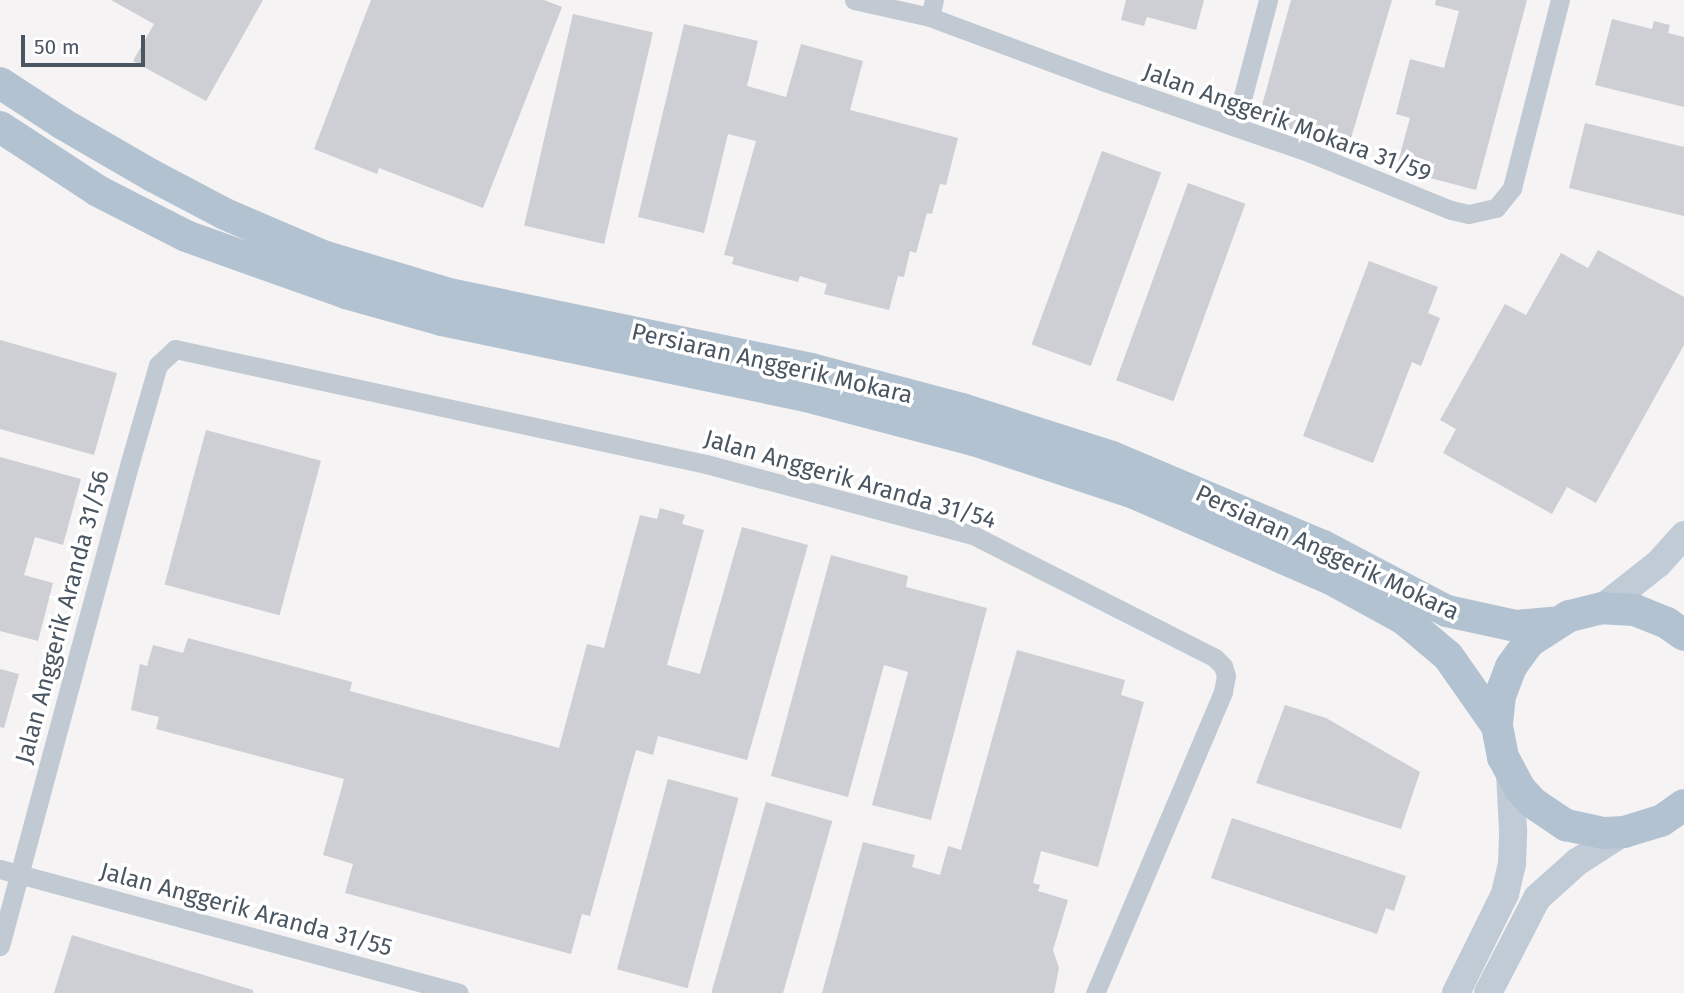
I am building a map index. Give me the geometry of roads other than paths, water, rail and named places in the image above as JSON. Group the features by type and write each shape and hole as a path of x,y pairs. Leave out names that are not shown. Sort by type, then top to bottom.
{"main road":[{"name":"Persiaran Anggerik Mokara","path":"0,83 63,124 151,175 225,214 323,256 449,294 811,369 974,412 1112,457 1257,518 1323,546 1447,611 1516,626 1553,624"},
{"name":"Persiaran Anggerik Mokara","path":"0,127 99,191 186,236 346,293 442,320 806,396 974,440 1134,493 1331,579 1404,619 1448,656 1497,726"},
{"path":"1602,608 1658,564 1684,535"},
{"path":"1456,993 1506,894 1512,864 1510,772 1497,726 1500,695 1511,667 1529,642 1553,624 1585,611 1602,608 1635,610 1652,615 1684,635"},
{"path":"1510,772 1533,803 1566,825 1605,833 1624,832 1676,816"},
{"path":"1488,993 1536,898 1577,862 1624,832"}],"street":[{"name":"Jalan Anggerik Mokara 31/59","path":"854,0 932,8 1308,152 1451,210 1469,214 1496,208 1511,188 1560,0"},
{"path":"1235,126 1268,0"},
{"name":"Jalan Anggerik Aranda 31/56","path":"0,946 10,871 158,365 175,349"},
{"name":"Jalan Anggerik Aranda 31/54","path":"175,349 706,464 972,535 1214,658 1223,666 1227,676 1223,692 1095,993"},
{"name":"Jalan Anggerik Aranda 31/55","path":"10,871 459,993"}]}
